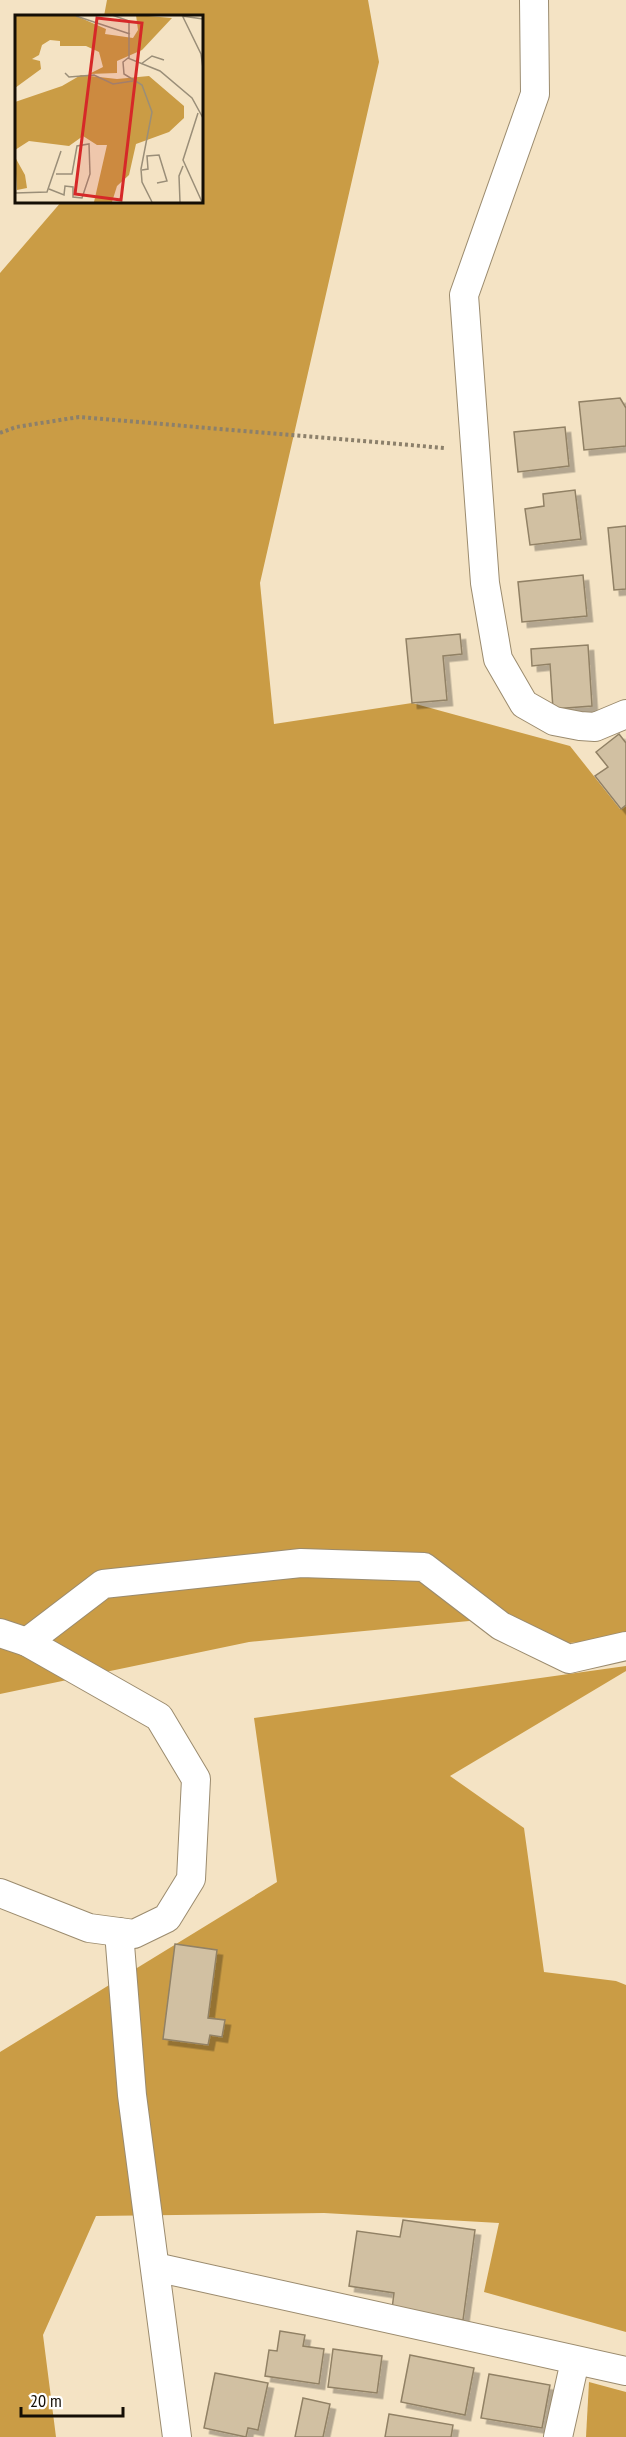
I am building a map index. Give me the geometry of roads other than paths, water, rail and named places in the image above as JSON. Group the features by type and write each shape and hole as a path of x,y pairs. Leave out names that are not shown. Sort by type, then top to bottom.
{"street":[{"path":"534,0 535,94 464,295 485,583 498,659 524,704 554,721 595,727 626,714"},
{"path":"27,1642 103,1584 301,1563 424,1567 501,1626 568,1659 626,1646"},
{"path":"0,1633 27,1642 159,1717 196,1779 191,1879 167,1918 134,1934 89,1928 0,1893"},
{"path":"119,1932 132,2095 177,2437"},
{"path":"155,2267 626,2371"},
{"path":"558,2437 575,2361"}]}
